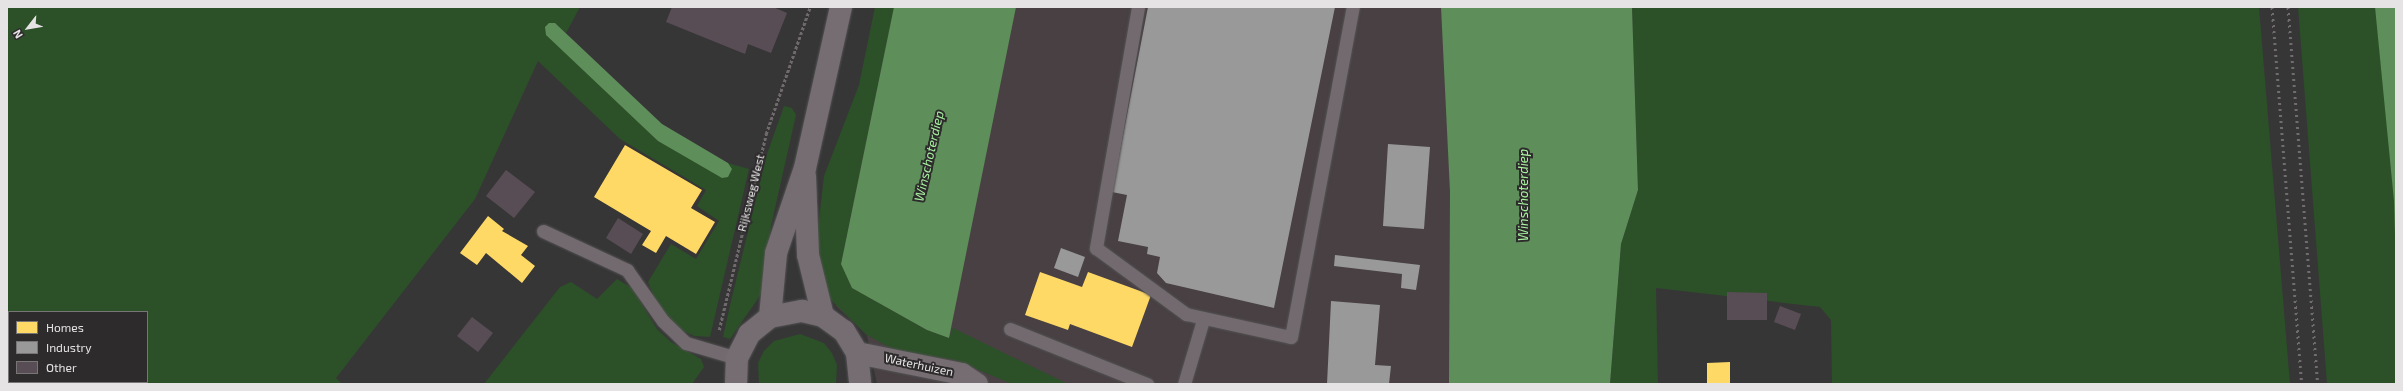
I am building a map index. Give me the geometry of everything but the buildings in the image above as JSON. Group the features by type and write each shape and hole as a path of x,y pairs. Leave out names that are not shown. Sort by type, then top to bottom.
{"main road":[{"path":"770,317 776,253 805,168 840,7"},
{"path":"805,168 808,255 823,316"},
{"path":"736,384 737,358 749,334 770,317 791,311 823,316 844,331 857,353 860,384"},
{"name":"Waterhuizen","path":"857,353 962,374 977,384"}],"lane":[{"path":"1138,7 1096,248 1186,314 1203,320 1291,337 1353,7"},
{"path":"543,231 627,270 674,333 686,343 715,353 737,358"},
{"path":"1184,384 1203,320"},
{"path":"1010,329 1147,384"}],"path":[{"name":"Rijksweg West","path":"715,353 729,279 766,134 810,7"}],"shaded area":[{"path":"7,7 580,7 566,33 555,23 605,89 658,141 732,169 728,163 749,169 710,337 694,336 679,329 656,302 648,282 671,244 696,259 719,221 697,206 706,190 620,139 538,61 475,199 336,378 342,384 7,384"},
{"path":"875,7 894,7 841,263 852,288 927,330 949,338 953,328 1068,384 1012,384 955,360 898,352 867,335 829,298 816,245 824,176 859,85"},
{"path":"884,7 1501,7 1498,384 877,384 867,335 836,306"},
{"path":"1632,7 2259,7 2290,384 1832,384 1831,320 1820,307 1656,288 1658,384 1610,384 1621,244 1638,190"},
{"path":"2298,7 2396,7 2396,384 2327,384"},
{"path":"784,106 792,108 796,115 771,226 764,290 730,339 723,337 731,301 767,154"},
{"path":"617,279 632,288 657,329 671,342 701,359 704,367 692,384 484,384 560,287 571,282 597,299"},
{"path":"800,334 824,343 832,353 837,365 836,384 759,384 758,363 764,351 774,341"}],"water":[{"name":"Winschoterdiep","path":"894,7 1016,7 949,338 927,330 852,288 841,264"},
{"name":"Winschoterdiep","path":"1441,7 1632,7 1638,190 1621,244 1610,384 1449,384 1450,192"},
{"path":"2375,7 2396,7 2396,269 2394,201"},
{"path":"549,23 555,23 662,124 728,163 732,169 728,177 722,178 658,141 546,35 545,27"}],"railway":[{"path":"2272,7 2302,384"},
{"path":"2288,7 2318,384"}]}
